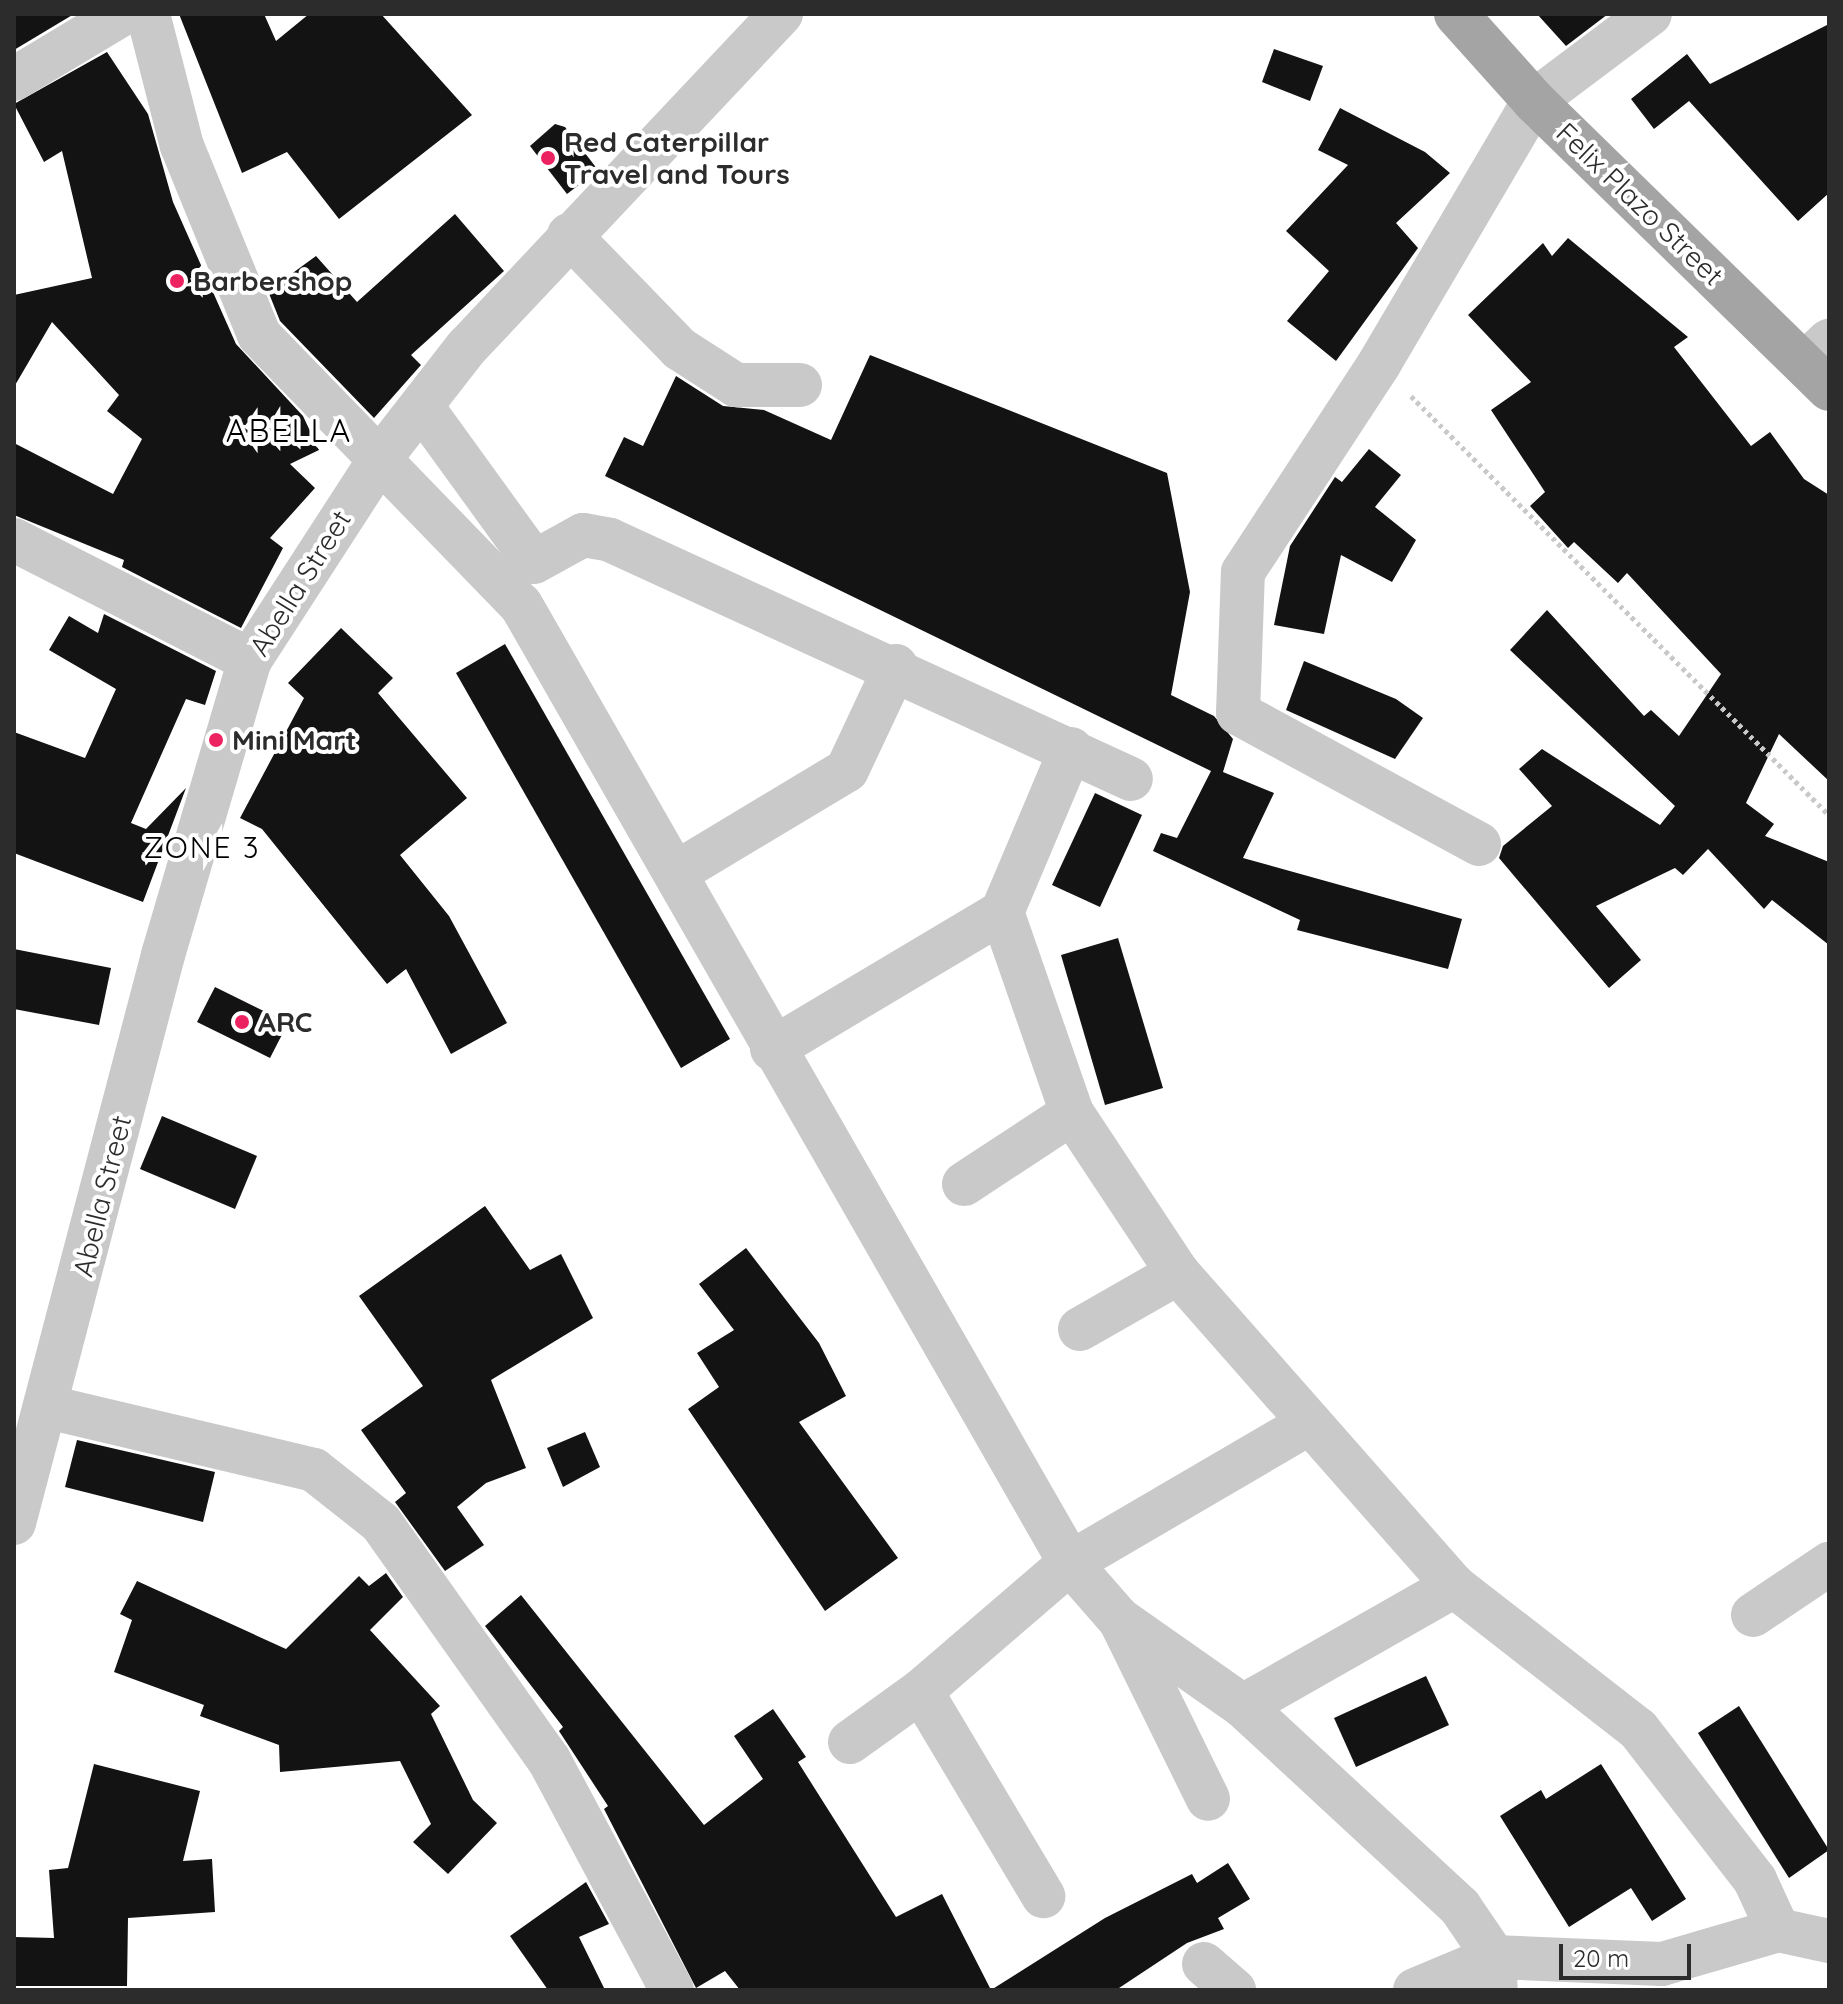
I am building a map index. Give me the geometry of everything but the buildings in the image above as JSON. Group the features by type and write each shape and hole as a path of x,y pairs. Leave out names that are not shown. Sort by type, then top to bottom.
{"main road":[{"name":"Felix Plazo Street","path":"1456,14 1534,101 1821,364"}],"street":[{"path":"14,79 122,14"},
{"path":"148,14 182,146 259,335 382,456 521,605 679,871 772,1049 1070,1563 1119,1619 1243,1706 1460,1907 1495,1974"},
{"name":"Abella Street","path":"15,1512 48,1407 163,955 250,660 382,456 422,407 569,235 781,14"},
{"path":"1479,844 1238,713 1243,572 1379,364 1534,101 1650,14"},
{"path":"569,235 680,349 736,385 800,385"},
{"path":"422,407 534,562 583,535 610,540 896,666 1131,779"},
{"path":"431,509 472,473"},
{"path":"14,540 250,660"},
{"path":"679,871 847,770 896,666"},
{"path":"772,1049 1002,912 1071,749"},
{"path":"1002,912 1072,1113 1178,1273 1454,1586 1638,1729 1755,1880 1778,1930"},
{"path":"964,1184 1072,1113"},
{"path":"1080,1329 1178,1273"},
{"path":"48,1407 314,1470 381,1523 549,1760 672,1990"},
{"path":"850,1742 921,1691 1070,1563 1310,1423"},
{"path":"1753,1615 1829,1564"},
{"path":"1243,1706 1454,1586"},
{"path":"1119,1619 1208,1799"},
{"path":"921,1691 1043,1896"},
{"path":"1415,1990 1495,1974 1667,1977 1778,1930 1829,1941"}],"path":[{"path":"1379,364 1829,815"}],"place":[{"name":"Red Caterpillar Travel and Tours","path":"548,158"},
{"name":"Barbershop","path":"177,281"},
{"name":"Mini Mart","path":"216,740"},
{"name":"ARC","path":"242,1022"}],"district":[{"name":"ABELLA","path":"289,430"},
{"name":"ZONE 3","path":"202,847"}]}
